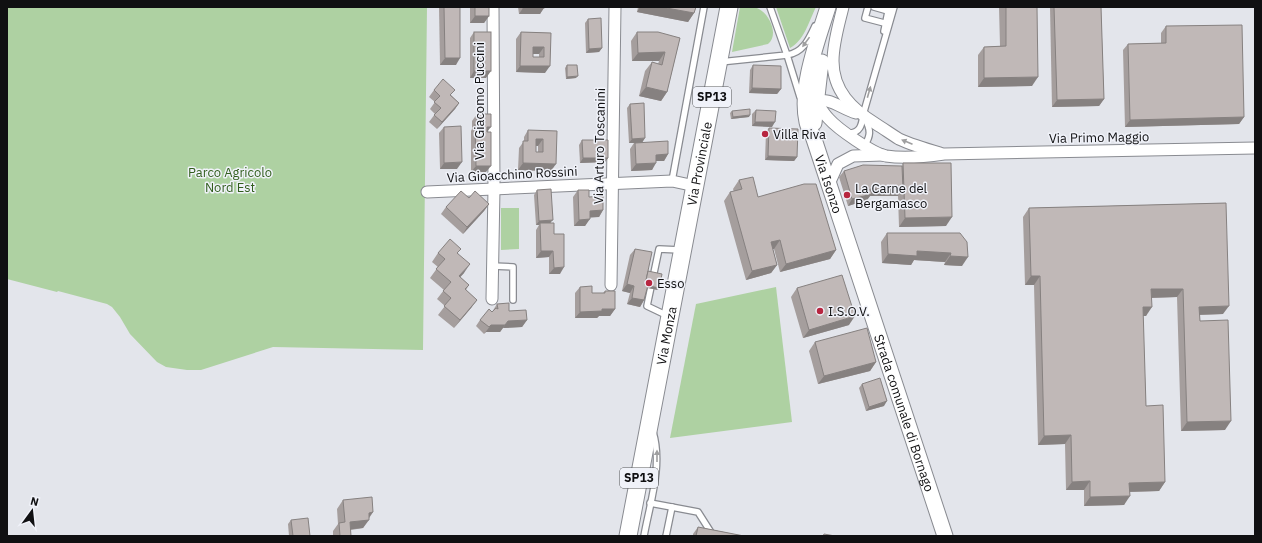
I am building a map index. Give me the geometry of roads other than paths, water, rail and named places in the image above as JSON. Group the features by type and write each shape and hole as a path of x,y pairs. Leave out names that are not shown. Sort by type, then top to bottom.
{"main road":[{"name":"Via Provinciale","path":"682,250 729,7"},
{"name":"Via Monza","path":"628,536 682,250"}],"street":[{"name":"Via Giacomo Puccini","path":"492,298 494,189 493,7"},
{"name":"Via Arturo Toscanini","path":"612,285 615,7"},
{"name":"Via Isonzo","path":"828,7 818,37 805,96 810,112 814,136 856,268"},
{"path":"814,136 810,112 837,7"},
{"name":"Via Primo Maggio","path":"844,7 834,47 833,61 836,82 846,100 862,115 899,139 944,154"},
{"name":"Via Primo Maggio","path":"810,112 824,101 862,115"},
{"name":"Via Primo Maggio","path":"810,112 829,119 864,145 884,155"},
{"name":"Via Primo Maggio","path":"853,156 884,155 916,158 944,154 1255,148"},
{"path":"829,184 838,164 853,156"},
{"name":"Via Gioacchino Rossini","path":"427,192 672,181 695,186"},
{"name":"Strada comunale di Bornago","path":"856,268 945,536"}],"lane":[{"path":"672,181 704,7"},
{"path":"770,7 787,56 810,112"},
{"path":"718,62 787,56 801,50 809,39 823,7"},
{"path":"868,7 865,18 887,24"},
{"path":"874,7 888,9 887,24"},
{"path":"846,133 853,133 860,128 862,115 874,74 875,62 894,7"},
{"path":"853,156 864,145 870,136 869,126 862,115"},
{"path":"670,316 646,306 659,249 682,250"},
{"path":"492,266 513,267 513,300"},
{"name":"Via Monza","path":"644,536 658,453 657,444 650,421"},
{"path":"650,503 698,512 712,534 723,536"},
{"path":"666,536 672,507"}],"place":[{"name":"Villa Riva","path":"765,134"},
{"name":"La Carne del Bergamasco","path":"847,195"},
{"name":"Esso","path":"649,283"},
{"name":"I.S.O.V.","path":"820,311"}],"park label":[{"name":"Parco Agricolo Nord Est","path":"230,180"}]}
